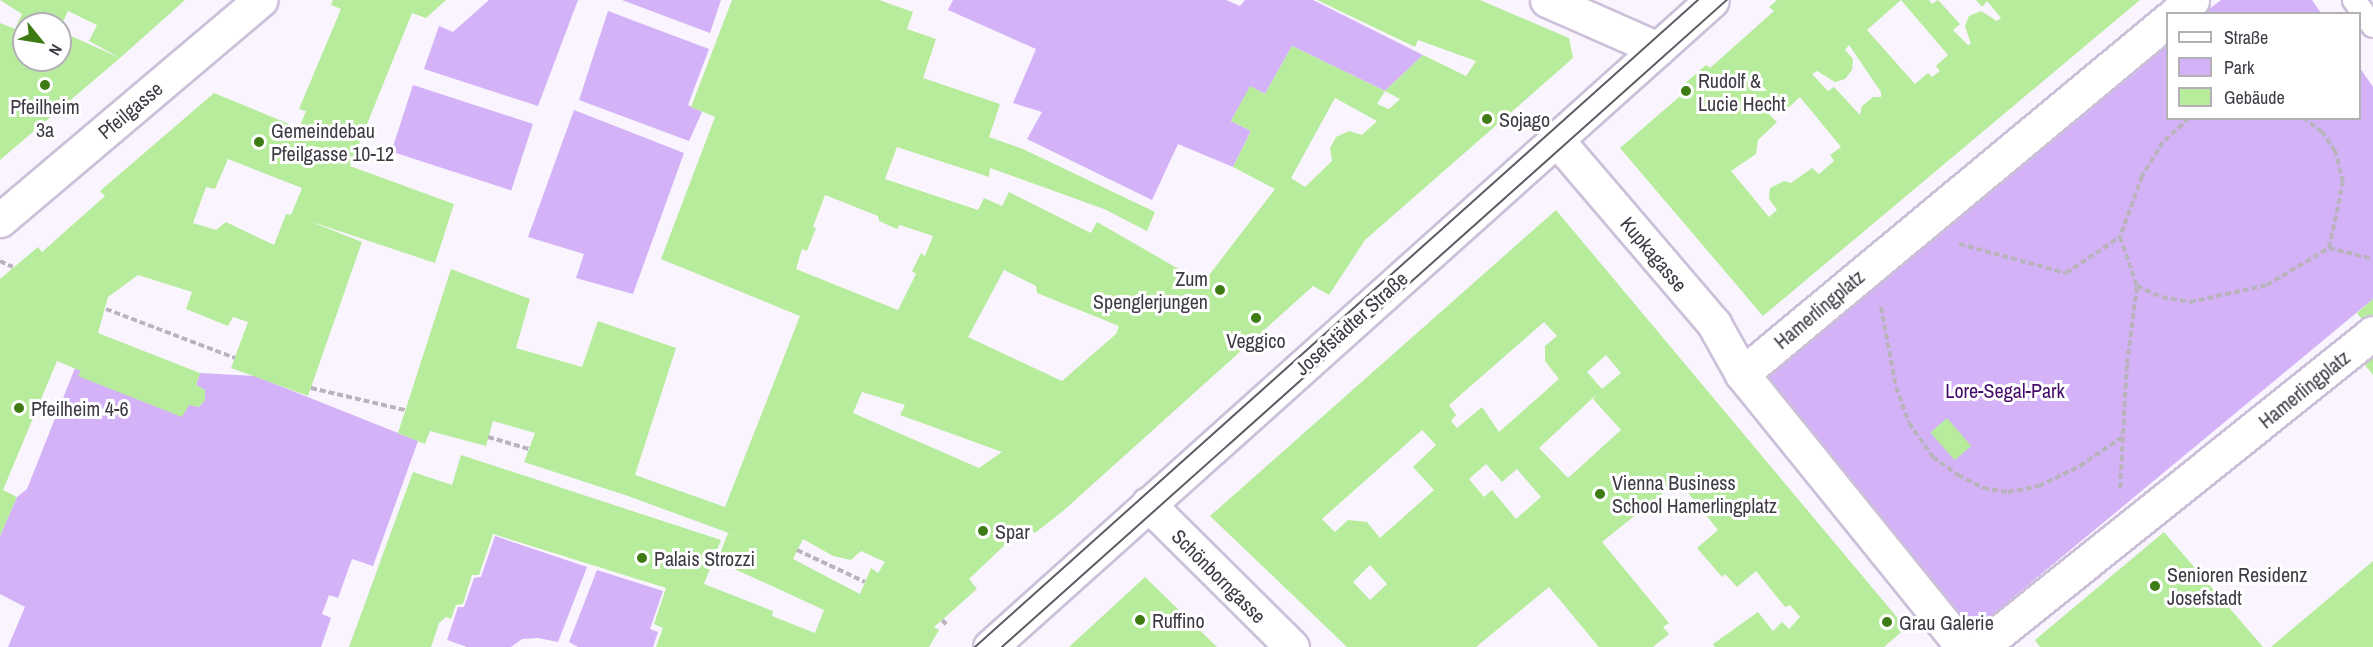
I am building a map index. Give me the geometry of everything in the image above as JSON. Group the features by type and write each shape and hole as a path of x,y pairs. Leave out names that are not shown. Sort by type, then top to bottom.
{"street":[{"name":"Pfeilgasse","path":"0,220 260,0"},
{"path":"1547,0 1658,49"},
{"name":"Josefstädter Straße","path":"990,647 1712,0"},
{"path":"2177,12 2192,0"},
{"name":"Hamerlingplatz","path":"1742,374 2166,22"},
{"name":"Kupkagasse","path":"1557,140 1714,324 1742,374"},
{"name":"Hamerlingplatz","path":"1981,647 2373,333"},
{"path":"1742,374 1963,647"},
{"name":"Schönborngasse","path":"1148,504 1292,647"}],"lane":[{"path":"2354,0 2373,26"}],"path":[{"path":"1955,243 2066,273 2120,237 2142,176 2163,142 2187,120"},
{"path":"2307,120 2322,132 2335,151 2343,182 2329,248"},
{"path":"2119,536 2122,437 2138,286 2120,237"},
{"path":"2138,286 2162,297 2190,302 2226,297 2266,285 2329,248 2373,259"},
{"path":"0,261 13,267"},
{"path":"1883,299 1880,310 1896,387 1909,423 1933,457 1958,475 1983,488 2008,492 2039,486 2080,466 2122,437"},
{"path":"106,309 236,358"},
{"path":"311,388 405,410"},
{"path":"488,437 529,450"},
{"path":"797,550 865,582"}],"green space":[{"path":"489,0 578,0 538,106 424,69 439,26 453,32"},
{"path":"622,0 721,0 710,33"},
{"path":"953,0 1226,0 1240,6 1245,0 1313,0 1423,55 1385,91 1292,46 1265,94 1250,87 1231,121 1251,131 1233,167 1178,144 1152,200 1027,139 1042,112 1013,103 1036,49 948,10"},
{"path":"2221,0 2312,0 2320,12 2205,12"},
{"path":"608,11 709,49 688,105 702,112 689,141 579,100"},
{"name":"Lore-Segal-Park","path":"2166,45 2166,120 2361,120 2361,69 2373,87 2373,299 1986,620 1957,615 1759,379"},
{"path":"413,85 533,124 511,191 391,152"},
{"path":"574,110 684,153 633,294 576,278 584,254 528,237"},
{"path":"75,368 81,371 78,376 199,407 205,400 205,390 196,385 200,373 255,376 418,441 373,566 352,559 338,598 329,595 322,614 331,618 321,647 8,647 25,607 0,594 0,536 17,497 27,489"},
{"path":"495,536 587,567 558,642 538,638 522,639 511,647 467,647 447,640 458,607 464,607 474,578 481,577"},
{"path":"597,570 663,591 650,629 658,632 653,647 578,647 569,642"}],"building":[{"path":"0,0 185,0 120,58 89,41 97,25 72,12 19,12"},
{"path":"333,0 446,0 426,18 412,13 350,166 454,204 435,263 309,221 362,242 308,396 231,368 248,322 233,317 228,326 186,309 192,292 138,275 108,297 98,333 200,373 196,385 205,390 205,400 199,407 189,405 182,417 78,376 81,371 57,361 3,490 17,497 0,536 0,279 38,247 42,252 105,196 100,191 214,93 299,128 306,111 299,109 341,9 331,5","holes":["228,159 302,188 291,215 286,214 274,245 226,222 216,230 193,223 206,187 215,189"]},
{"path":"732,0 879,0 913,12 907,29 936,39 923,78 1000,104 989,137 1023,149 1155,212 1147,231 1104,209 990,168 989,177 897,147 885,179 978,210 984,198 1002,206 1009,192 1091,233 1097,222 1203,283 1275,189 1233,167 1251,131 1231,121 1250,86 1265,94 1292,46 1385,91 1423,55 1466,76 1476,61 1418,40 1415,47 1317,0 1480,0 1569,38 1573,58 1365,240 1329,295 1313,286 1063,511 1035,533 1026,525 969,579 977,589 934,627 939,630 929,647 656,647 663,628 654,624 666,588 493,534 479,575 472,575 463,604 456,605 451,619 446,617 439,623 431,647 349,647 413,472 452,485 461,455 721,540 704,584 773,611 772,616 815,633 824,610 717,561 728,533 745,539 628,496 524,462 535,433 493,421 486,446 430,431 425,444 398,433 451,269 530,299 516,348 582,367 598,321 676,348 635,475 725,507 800,316 661,259 715,117 691,107","holes":["1385,91 1400,99 1389,109 1377,104","1335,98 1377,121 1362,135 1349,131 1336,137 1330,148 1332,161 1305,187 1291,178","825,195 878,216 879,221 897,229 900,225 933,236 925,256 921,253 912,271 916,274 898,310 796,269 802,249 807,251 816,228 813,227","1004,270 1036,286 1037,293 1119,326 1116,334 1062,381 968,337","862,392 905,405 900,415 1002,452 979,468 853,413","803,539 833,556 851,560 861,551 885,562 878,573 871,568 860,594 793,559"]},
{"path":"1777,0 1901,0 1929,0 1932,4 1938,0 1960,24 1953,30 1968,45 1971,44 1965,26 1969,16 1981,11 1997,21 2001,18 1987,1 1982,7 1976,0 2140,0 1763,316 1620,148 1686,91 1684,84 1706,65 1710,68 1774,11 1769,7","holes":["1901,0 1948,55 1936,66 1940,71 1932,77 1928,73 1915,84 1867,30","1849,45 1881,92 1881,97 1873,97 1862,106 1860,115 1834,87 1828,91 1812,74 1817,71 1835,82 1845,79 1852,70 1853,59 1845,50","1800,97 1841,147 1830,155 1834,161 1819,174 1812,168 1791,183 1784,181 1770,188 1769,199 1777,210 1769,217 1731,171 1756,154 1758,140 1777,122 1769,114 1777,106 1787,109"]},
{"path":"0,23 12,28 12,72 72,72 72,36 120,58 0,160"},
{"path":"1556,210 1906,628 1884,647 1715,647 1713,644 1758,612 1773,631 1782,622 1789,629 1800,617 1790,605 1785,607 1756,571 1737,587 1725,574 1722,577 1697,548 1718,530 1673,474 1669,478 1674,484 1602,542 1669,623 1663,627 1669,634 1653,647 1599,647 1549,587 1476,647 1347,647 1210,516","holes":["1544,322 1557,336 1545,346 1545,361 1559,379 1499,432 1482,407 1457,428 1451,421 1456,415 1449,405","1606,355 1621,373 1602,389 1587,372","1597,394 1593,399 1621,430 1568,478 1539,448","1422,430 1436,445 1413,467 1434,490 1380,538 1367,522 1348,520 1335,532 1322,519","1486,464 1502,482 1517,469 1541,497 1516,519 1492,490 1484,497 1469,479","1370,565 1387,584 1370,600 1353,582"]},
{"path":"2373,299 2373,316 2365,323 2357,313"},
{"path":"2373,358 2373,375 2365,365"},
{"path":"1947,418 1971,446 1955,460 1930,432"},
{"name":"Senioren Residenz Josefstadt","path":"2164,532 2263,647 2040,647 2035,640"},
{"name":"Senioren Residenz Josefstadt","path":"2373,561 2373,647 2271,647"},
{"path":"1145,577 1217,647 1069,647"}],"tram line":[{"path":"975,647 1698,0"},
{"path":"1002,647 1727,0"}],"place":[{"name":"Pfeilheim 3a","path":"45,85"},
{"name":"Rudolf & Lucie Hecht","path":"1686,91"},
{"name":"Sojago","path":"1487,119"},
{"name":"Gemeindebau Pfeilgasse 10-12","path":"259,142"},
{"name":"Zum Spenglerjungen","path":"1220,290"},
{"name":"Veggico","path":"1256,318"},
{"name":"Pfeilheim 4-6","path":"19,408"},
{"name":"Vienna Business School Hamerlingplatz","path":"1600,494"},
{"name":"Spar","path":"983,531"},
{"name":"Palais Strozzi","path":"642,558"},
{"name":"Senioren Residenz Josefstadt","path":"2155,586"},
{"name":"Ruffino","path":"1140,620"},
{"name":"Grau Galerie","path":"1887,622"}]}
